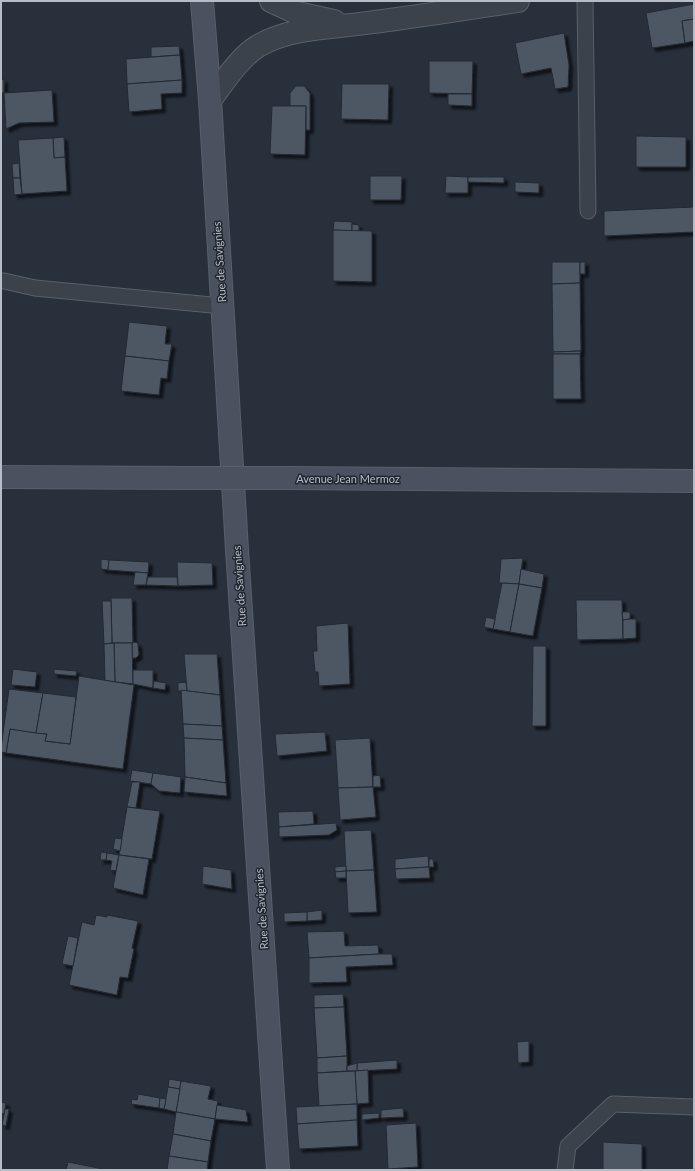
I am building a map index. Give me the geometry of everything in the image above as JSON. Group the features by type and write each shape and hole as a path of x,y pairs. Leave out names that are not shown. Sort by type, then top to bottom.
{"street":[{"name":"Rue de Savignies","path":"202,1 210,100 278,1170"},
{"path":"271,1 297,13 321,19 374,22"},
{"path":"210,100 243,59 257,47 274,38 295,32 518,1"},
{"name":"Avenue Jean Mermoz","path":"1,477 694,481"}],"lane":[{"path":"585,1 588,211"},
{"path":"4,281 35,288 222,306"},
{"path":"565,1170 568,1146 613,1104 694,1107"}],"building":[{"path":"694,4 694,19 682,21 685,43 652,48 646,13"},
{"path":"694,19 694,41 685,43 682,21"},
{"path":"564,33 569,65 568,87 555,89 551,68 521,74 515,43"},
{"path":"179,46 180,55 151,57 151,47"},
{"path":"180,55 182,80 127,84 126,59"},
{"path":"429,61 473,61 472,94 429,93"},
{"path":"4,79 4,93 1,93 1,80"},
{"path":"182,80 182,93 161,94 162,109 129,112 127,84"},
{"path":"342,84 389,84 388,120 341,119"},
{"path":"296,86 304,86 310,93 310,130 306,130 306,106 290,106 290,93"},
{"path":"52,90 54,122 19,123 6,129 4,93"},
{"path":"448,94 472,94 472,106 448,105"},
{"path":"272,106 306,106 305,155 270,154"},
{"path":"636,136 686,137 686,167 636,167"},
{"path":"64,137 65,157 54,158 53,138"},
{"path":"53,138 54,158 65,157 67,191 22,194 18,140"},
{"path":"19,163 20,178 13,178 12,164"},
{"path":"370,176 402,176 401,200 370,200"},
{"path":"446,176 468,177 468,193 445,193"},
{"path":"468,177 504,177 504,183 468,182"},
{"path":"13,178 20,178 22,194 14,195"},
{"path":"515,182 539,183 539,193 515,192"},
{"path":"694,207 694,232 604,236 604,211"},
{"path":"334,221 352,222 352,231 333,230"},
{"path":"352,224 359,225 359,231 352,231"},
{"path":"333,230 372,231 372,282 333,281"},
{"path":"552,262 580,262 580,283 552,284"},
{"path":"580,262 585,262 585,274 580,274"},
{"path":"580,283 581,351 553,352 552,284"},
{"path":"129,322 167,326 165,344 172,344 169,361 125,356"},
{"path":"581,351 580,354 553,354 553,352"},
{"path":"553,354 580,354 581,399 553,399"},
{"path":"125,356 169,361 167,379 161,378 159,395 121,391"},
{"path":"523,558 519,584 499,583 501,559"},
{"path":"101,559 109,560 108,570 101,569"},
{"path":"109,560 149,562 148,573 108,570"},
{"path":"177,562 212,563 213,585 178,586"},
{"path":"521,569 544,574 542,588 519,584"},
{"path":"135,572 148,573 146,585 133,585"},
{"path":"148,577 177,577 178,586 146,585"},
{"path":"502,583 519,584 510,632 493,629"},
{"path":"519,584 542,588 533,636 510,632"},
{"path":"111,598 132,598 133,643 112,643"},
{"path":"576,600 622,600 623,639 577,640"},
{"path":"102,601 111,601 112,643 104,644"},
{"path":"622,612 630,612 630,619 623,620"},
{"path":"486,617 495,619 493,629 484,627"},
{"path":"636,619 636,638 623,639 623,620"},
{"path":"348,623 350,684 319,686 318,672 315,672 313,651 317,651 316,626"},
{"path":"136,642 138,644 139,655 136,658 132,658 132,643"},
{"path":"114,643 132,643 133,684 115,682"},
{"path":"114,643 115,682 105,681 104,644"},
{"path":"533,646 546,646 546,726 532,726"},
{"path":"184,654 217,654 220,695 187,691"},
{"path":"13,669 37,672 35,687 11,685"},
{"path":"54,669 77,671 76,676 54,674"},
{"path":"133,670 153,670 153,688 133,684"},
{"path":"79,676 134,685 123,769 6,753 10,729 47,734 45,741 70,744"},
{"path":"154,681 166,683 165,690 153,688"},
{"path":"186,682 187,691 178,691 178,683"},
{"path":"9,689 43,693 36,733 10,729 6,753 1,752 1,748"},
{"path":"181,690 220,695 222,726 183,724"},
{"path":"43,693 76,697 70,744 45,741 47,734 36,733"},
{"path":"183,724 222,726 223,740 184,738"},
{"path":"325,732 327,751 277,756 275,734"},
{"path":"184,738 223,740 226,783 185,777"},
{"path":"370,738 373,787 338,788 335,740"},
{"path":"132,770 153,773 151,784 130,781"},
{"path":"153,773 181,777 180,793 159,791 151,784"},
{"path":"380,775 381,787 373,787 373,776"},
{"path":"185,777 226,783 227,796 184,792"},
{"path":"132,782 140,782 136,808 127,807"},
{"path":"373,787 376,817 340,820 338,788"},
{"path":"127,807 160,811 152,859 119,855"},
{"path":"313,811 314,824 279,827 278,812"},
{"path":"336,823 337,830 329,835 279,837 279,827"},
{"path":"371,830 374,870 346,871 344,831"},
{"path":"115,838 122,839 120,851 113,849"},
{"path":"101,852 107,853 106,860 100,860"},
{"path":"107,853 119,855 116,871 110,870 112,861 106,860"},
{"path":"119,855 149,859 143,895 113,888"},
{"path":"428,856 429,867 395,869 395,859"},
{"path":"429,859 433,859 434,867 429,867"},
{"path":"203,866 231,870 232,889 202,884"},
{"path":"346,866 346,871 335,872 335,867"},
{"path":"429,867 430,878 396,879 395,869"},
{"path":"374,870 377,912 348,913 346,871"},
{"path":"346,871 346,878 336,878 335,872"},
{"path":"322,910 322,920 307,921 307,912"},
{"path":"307,912 307,921 284,922 284,913"},
{"path":"96,915 107,917 107,915 138,921 132,948 134,949 128,978 120,977 117,995 69,985 82,922 94,925"},
{"path":"344,931 345,946 378,945 379,954 309,958 307,932"},
{"path":"68,936 78,938 73,966 62,964"},
{"path":"392,954 393,965 346,967 347,982 309,983 309,958"},
{"path":"343,994 344,1007 314,1008 314,995"},
{"path":"344,1007 347,1056 317,1058 314,1008"},
{"path":"529,1041 529,1062 518,1063 517,1042"},
{"path":"347,1056 347,1071 317,1073 317,1058"},
{"path":"397,1060 397,1069 357,1071 357,1063"},
{"path":"357,1063 357,1071 347,1071 347,1066"},
{"path":"368,1070 369,1103 357,1104 355,1071"},
{"path":"355,1071 357,1104 319,1106 317,1073"},
{"path":"169,1079 181,1081 180,1089 168,1087"},
{"path":"181,1081 211,1086 208,1099 218,1101 215,1119 176,1112"},
{"path":"168,1087 180,1089 176,1112 164,1109"},
{"path":"138,1094 160,1098 159,1108 131,1104 132,1099 137,1100"},
{"path":"160,1098 166,1099 164,1109 159,1108"},
{"path":"1,1102 6,1103 4,1114 1,1113"},
{"path":"357,1104 357,1120 297,1124 296,1107"},
{"path":"217,1105 246,1110 248,1122 215,1119"},
{"path":"403,1108 404,1117 381,1118 381,1110"},
{"path":"5,1109 9,1109 6,1126 2,1125"},
{"path":"176,1112 215,1119 211,1141 173,1134"},
{"path":"379,1113 379,1118 362,1120 362,1114"},
{"path":"357,1120 358,1146 299,1149 297,1124"},
{"path":"416,1123 418,1167 388,1169 386,1125"},
{"path":"173,1134 211,1141 208,1162 169,1156"},
{"path":"603,1142 642,1144 642,1170 603,1170"},
{"path":"169,1156 208,1162 207,1170 167,1170"},
{"path":"68,1162 108,1170 66,1170"}]}
